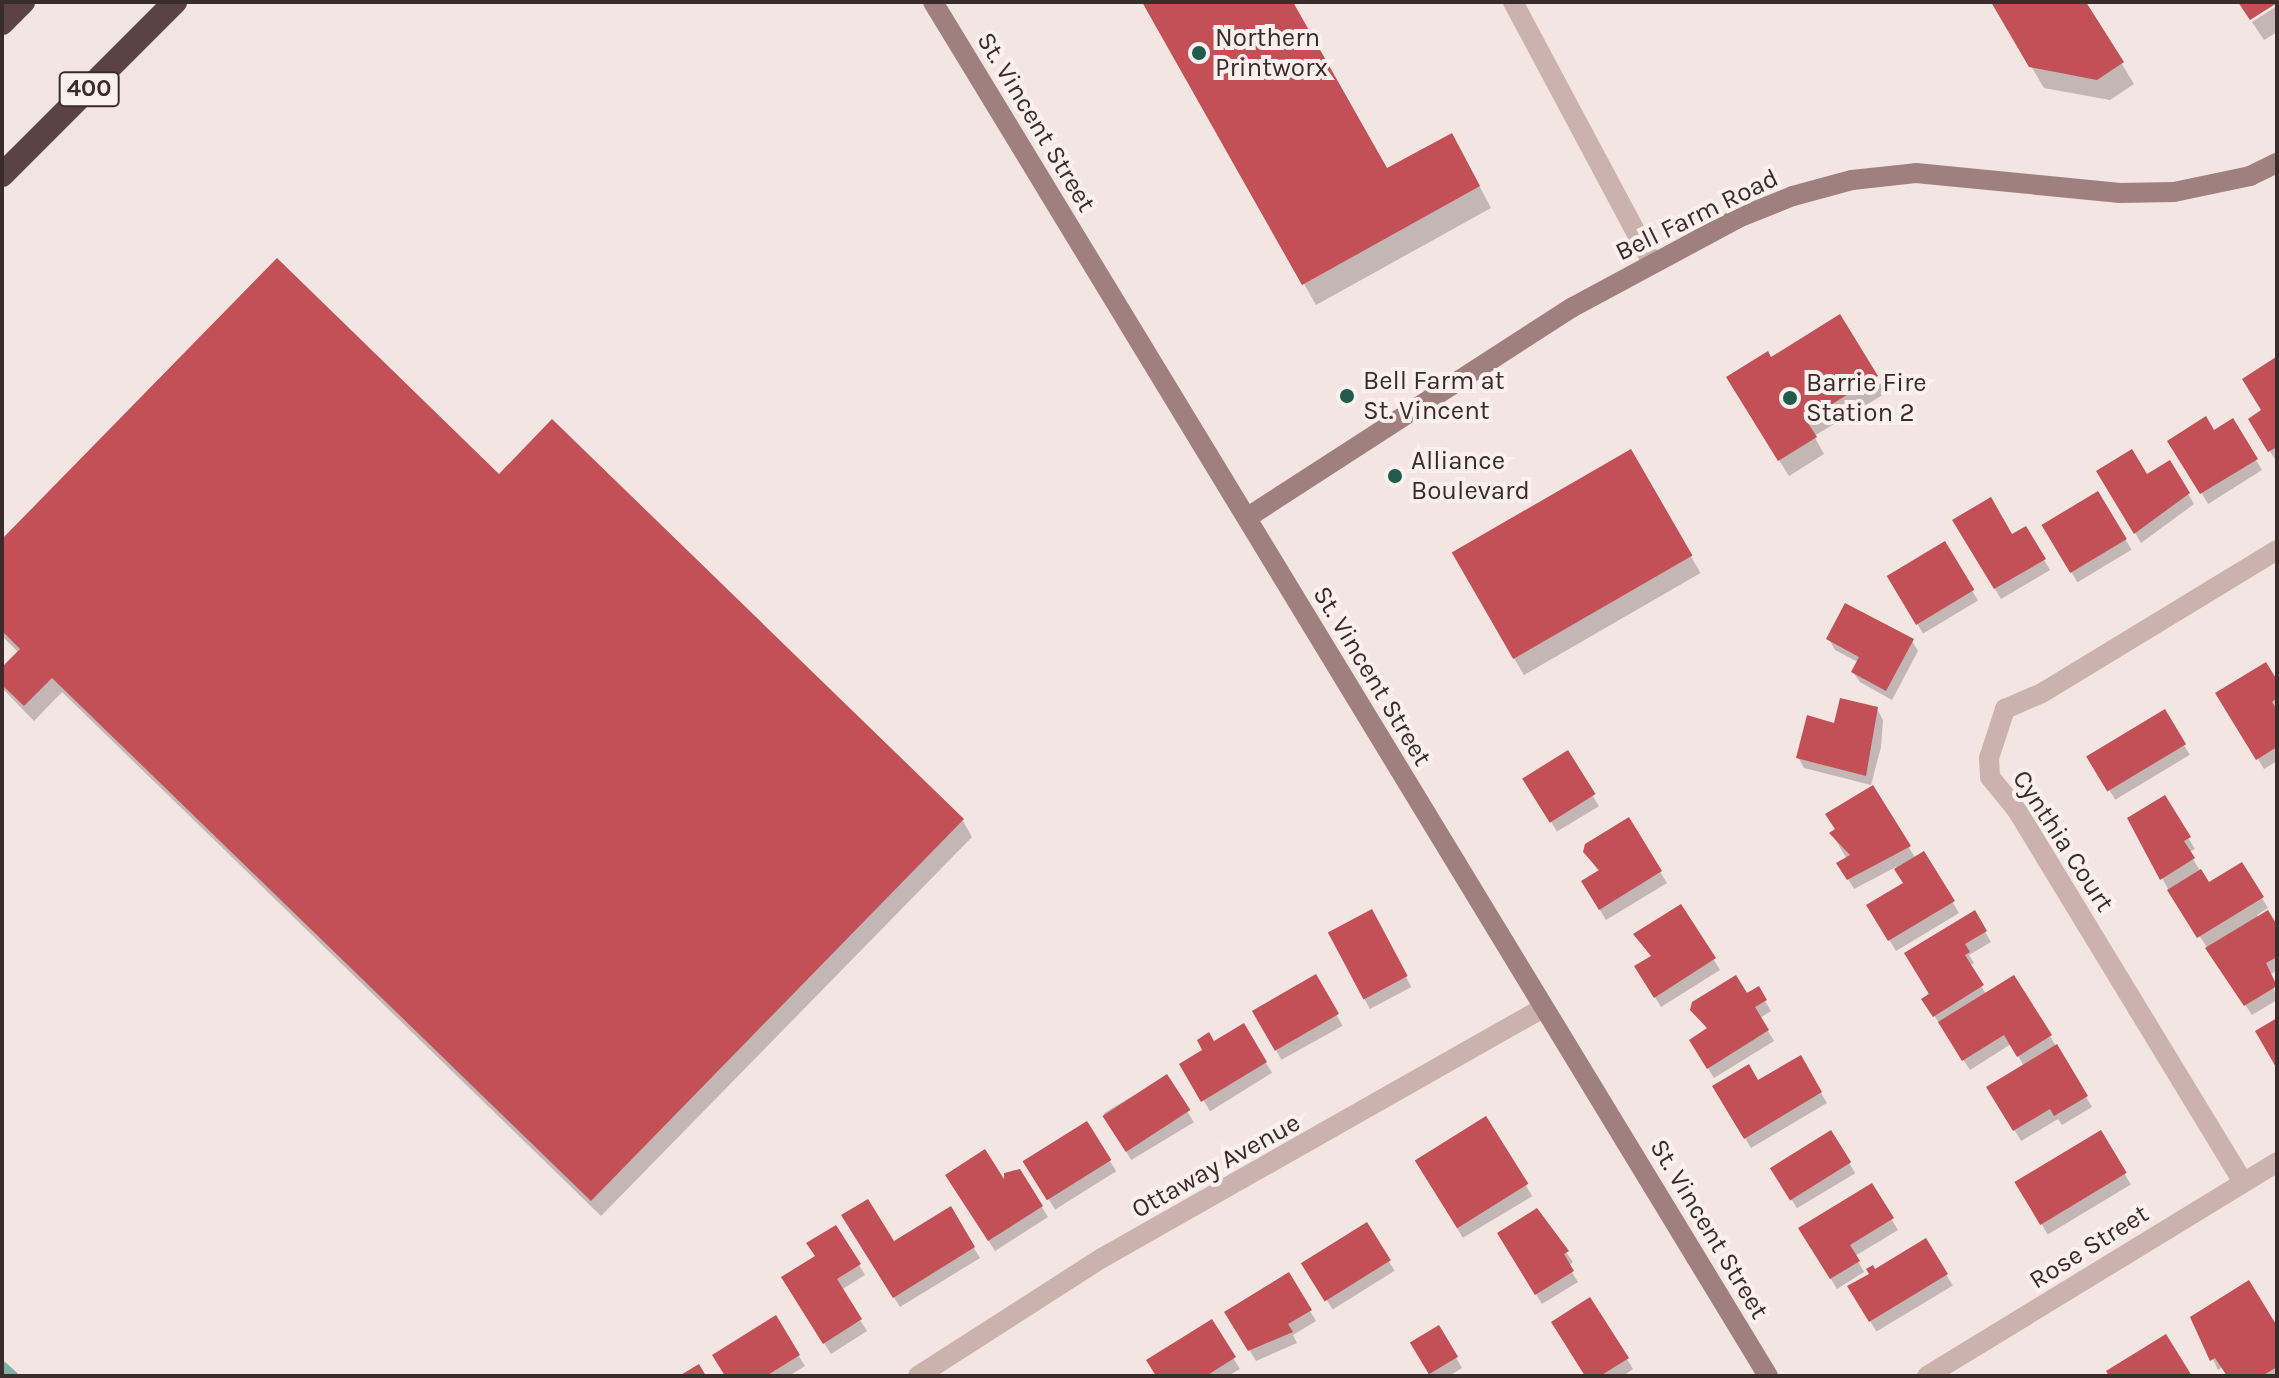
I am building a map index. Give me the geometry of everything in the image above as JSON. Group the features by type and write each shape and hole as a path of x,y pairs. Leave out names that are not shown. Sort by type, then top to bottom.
{"highway":[{"path":"2,23 23,2"},
{"name":"400","path":"2,175 175,2"}],"main road":[{"name":"St. Vincent Street","path":"933,2 1768,1376"},
{"name":"Bell Farm Road","path":"1248,517 1573,307 1738,218 1852,180 1916,173 2120,193 2174,192 2250,176 2277,163"}],"street":[{"path":"1513,2 1652,262"},
{"name":"Cynthia Court","path":"2243,1182 2016,809 1990,777 1989,758 2005,709 2042,693 2277,550"},
{"name":"Ottaway Avenue","path":"918,1376 1102,1258 1543,1008"},
{"name":"Rose Street","path":"1927,1376 2277,1162"}],"building":[{"path":"1142,2 1293,2 1387,168 1452,133 1480,186 1302,285"},
{"path":"1991,2 2086,2 2124,62 2097,80 2029,67"},
{"path":"2238,2 2277,2 2277,3 2250,20"},
{"path":"277,258 499,474 552,419 964,819 591,1201 52,678 24,706 2,685 2,667 20,649 2,631 2,539"},
{"name":"Barrie Fire Station 2","path":"1840,314 1878,376 1806,420 1817,437 1778,461 1726,377 1768,351 1771,357"},
{"path":"2276,357 2277,447 2268,452 2248,419 2261,410 2242,379"},
{"path":"2206,416 2214,430 2233,418 2258,459 2200,494 2167,441"},
{"path":"1631,449 1692,556 1513,659 1452,552"},
{"path":"2132,449 2147,474 2170,460 2190,493 2134,534 2096,471"},
{"path":"2098,491 2127,539 2070,573 2041,525"},
{"path":"1991,497 2012,534 2026,526 2046,559 1994,589 1952,520"},
{"path":"1945,541 1974,590 1916,625 1887,576"},
{"path":"1845,603 1914,639 1886,691 1851,672 1859,657 1826,639"},
{"path":"2266,662 2277,680 2277,698 2272,702 2277,710 2277,747 2256,760 2215,693"},
{"path":"1840,698 1878,707 1866,776 1796,758 1807,715 1834,723"},
{"path":"2165,709 2186,744 2107,792 2086,756"},
{"path":"1568,750 1596,794 1550,823 1522,779"},
{"path":"1873,785 1911,846 1847,880 1836,863 1850,855 1829,833 1835,829 1825,814"},
{"path":"2165,795 2191,837 2184,841 2195,858 2160,880 2127,818"},
{"path":"1629,817 1662,871 1599,910 1581,881 1599,870 1583,852 1585,844"},
{"path":"1924,851 1955,901 1888,941 1866,905 1903,883 1894,869"},
{"path":"2242,862 2264,897 2197,938 2167,890 2201,869 2209,882"},
{"path":"1681,904 1716,958 1654,998 1634,966 1651,956 1633,934"},
{"path":"1372,909 1408,976 1364,1000 1328,932"},
{"path":"1975,910 1987,931 1965,944 1970,952 1965,955 1984,985 1933,1017 1921,999 1929,994 1904,953"},
{"path":"2268,910 2277,925 2277,957 2266,963 2277,986 2244,1006 2205,948"},
{"path":"1316,974 1339,1014 1275,1051 1252,1011"},
{"path":"1736,975 1747,993 1759,986 1767,1000 1755,1007 1769,1030 1707,1069 1689,1040 1707,1028 1690,1010 1692,1002"},
{"path":"2014,975 2052,1035 2017,1057 2004,1035 1962,1061 1938,1022"},
{"path":"2277,1018 2277,1069 2255,1031"},
{"path":"1244,1023 1267,1062 1201,1102 1179,1064 1202,1050 1197,1040 1209,1032 1214,1041"},
{"path":"2057,1044 2088,1096 2054,1116 2050,1109 2013,1131 1986,1087"},
{"path":"1801,1055 1822,1092 1744,1139 1712,1086 1749,1064 1758,1080"},
{"path":"1167,1074 1190,1110 1126,1152 1102,1116"},
{"path":"1486,1116 1528,1184 1457,1228 1415,1161"},
{"path":"1087,1121 1111,1160 1047,1200 1023,1161"},
{"path":"1831,1130 1851,1162 1790,1200 1770,1168"},
{"path":"2101,1130 2127,1173 2040,1225 2014,1182"},
{"path":"985,1149 1004,1179 1004,1173 1020,1169 1043,1206 988,1241 945,1175"},
{"path":"1872,1183 1894,1218 1850,1245 1860,1261 1830,1279 1798,1228"},
{"path":"868,1199 894,1241 951,1206 975,1247 893,1298 841,1215"},
{"path":"1537,1208 1569,1251 1564,1254 1574,1271 1535,1295 1497,1233"},
{"path":"1367,1222 1391,1260 1325,1301 1301,1263"},
{"path":"836,1225 861,1264 837,1279 862,1319 823,1344 781,1277 815,1256 806,1243"},
{"path":"1926,1238 1948,1274 1869,1322 1847,1286 1869,1274 1866,1269 1873,1265 1875,1269"},
{"path":"1289,1272 1312,1310 1288,1324 1293,1332 1248,1351 1224,1312"},
{"path":"2249,1280 2277,1326 2277,1367 2262,1376 2227,1376 2215,1358 2210,1361 2190,1317"},
{"path":"1590,1297 1629,1358 1600,1376 1585,1376 1551,1322"},
{"path":"776,1315 800,1355 766,1376 725,1376 712,1355"},
{"path":"1212,1319 1236,1357 1206,1376 1156,1376 1146,1360"},
{"path":"1439,1325 1458,1357 1429,1374 1410,1343"},
{"path":"2166,1334 2192,1376 2109,1376 2106,1371"},
{"path":"699,1364 706,1376 679,1376"}],"waterway":[{"path":"2,1366 13,1376"}],"place":[{"name":"Northern Printworx","path":"1199,53"},
{"name":"Bell Farm at St. Vincent","path":"1347,396"},
{"name":"Barrie Fire Station 2","path":"1790,398"},
{"name":"Alliance Boulevard","path":"1395,476"}]}
